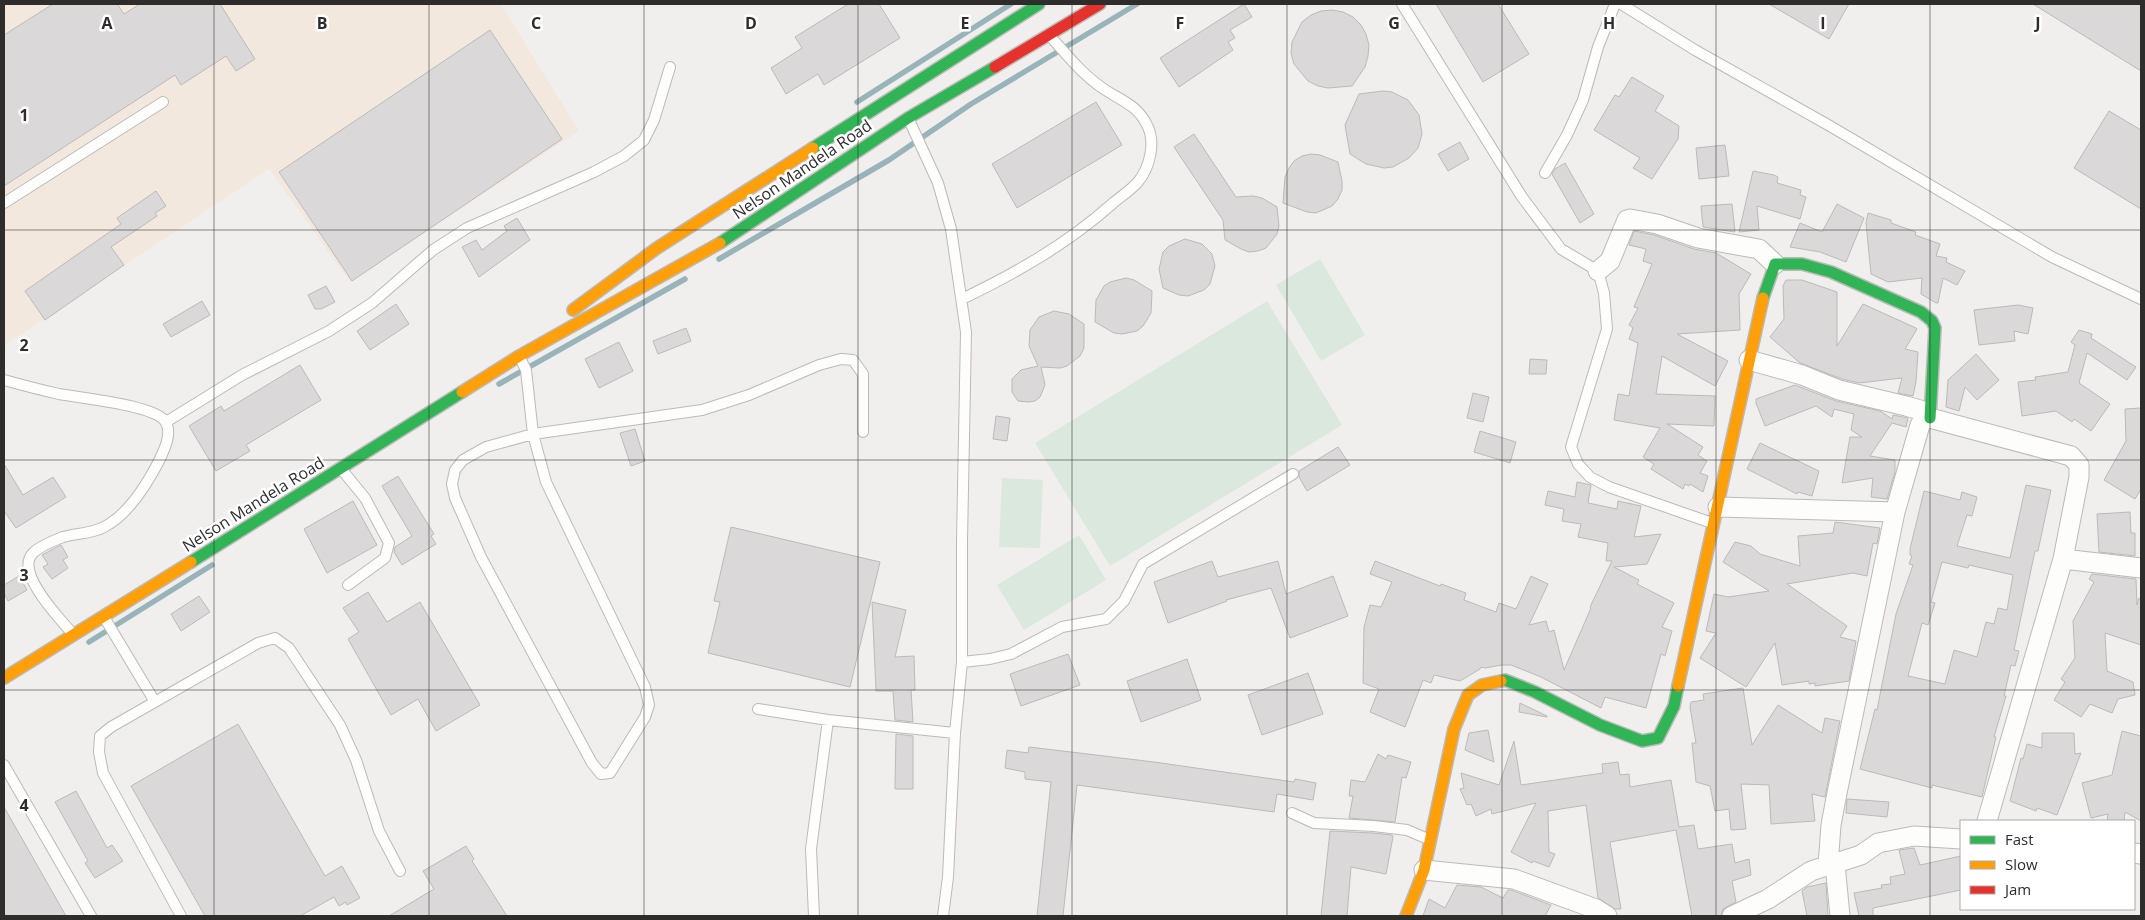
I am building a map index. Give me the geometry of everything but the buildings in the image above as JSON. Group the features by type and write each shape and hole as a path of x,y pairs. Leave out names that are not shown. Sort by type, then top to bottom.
{"main road":[{"name":"Nelson Mandela Road","path":"4,678 519,356 706,252 1039,4"},
{"name":"Nelson Mandela Road","path":"519,356 581,304 657,248 903,106 1050,35 1100,4"},
{"path":"1406,916 1424,870 1454,729 1468,696 1482,685 1504,680 1535,692 1608,728 1642,741 1658,738 1674,706 1749,360 1765,290 1775,264 1790,262 1836,273 1883,297 1919,311 1932,319 1935,328 1930,418"}],"street":[{"path":"1598,271 1610,261 1622,228 1627,220 1630,219 1657,224 1698,238 1759,250 1775,264"},
{"path":"1749,360 1802,375 1839,390 1925,412 1930,418"},
{"path":"1840,916 1831,865 1831,825 1895,512 1920,425 1925,418 2071,456 2079,465 2079,477 2063,559 1987,820"},
{"path":"1716,515 1895,512"},
{"path":"2063,559 2141,568"},
{"path":"1732,916 1768,899 1811,871 1861,855 1878,843 1914,836 1960,839"},
{"path":"1424,870 1514,879 1596,909 1607,916"}],"lane":[{"path":"1402,4 1522,197 1562,249 1598,271 1604,293 1607,329 1571,447 1578,464 1590,477 1609,487 1716,515"},
{"path":"1545,173 1567,135 1583,100 1598,46 1615,4"},
{"path":"1621,4 1695,50 1830,126 2052,257 2141,299"},
{"path":"962,299 1016,273 1086,228 1138,182 1150,157 1153,139 1139,111 1126,101 1101,88 1081,70 1050,35"},
{"path":"166,422 242,375 329,331 372,303 433,250 468,228 594,172 624,156 644,140 654,120 670,67"},
{"path":"4,203 163,102"},
{"path":"903,106 938,183 951,229 962,299 966,350 962,541 962,662 955,733 948,877 942,916"},
{"path":"519,356 526,370 533,434 546,482 645,687 648,705 645,717 610,773 601,774 592,763 481,557 455,498 452,484 455,470 463,460 486,447 533,434 702,410 750,395 819,365 841,359 853,360 863,374 863,432"},
{"path":"4,380 58,394 127,406 158,415 166,422 168,432 166,444 159,461 147,482 115,520 103,528 66,536 46,544 33,553 30,558 30,572 35,585 48,605 74,636"},
{"path":"341,468 365,498 389,543 385,558 348,585"},
{"path":"962,662 1011,654 1062,627 1106,619 1124,602 1143,564 1294,474"},
{"path":"104,617 155,702"},
{"path":"181,916 103,773 99,752 100,736 111,727 258,643 275,638 288,648 340,725 356,760 379,831 400,871"},
{"path":"758,709 828,720 955,733"},
{"path":"814,916 811,849 828,720"},
{"path":"4,765 91,916"},
{"path":"1292,813 1314,823 1374,826 1407,830 1430,840"}],"shaded area":[{"path":"4,4 501,4 579,131 350,282 269,169 4,346"},
{"path":"1320,259 1365,335 1321,361 1276,285"},
{"path":"1267,301 1342,425 1110,566 1035,443"},
{"path":"1002,478 1043,480 1040,548 999,547"},
{"path":"1079,535 1106,580 1024,630 997,585"}],"waterway":[{"path":"857,102 1011,4"},
{"path":"719,259 889,160 971,104 1137,4"},
{"path":"499,384 685,279"},
{"path":"89,642 212,565"}],"traffic: fast":[{"path":"813,148 1039,4"},
{"path":"720,243 908,118 995,67"},
{"path":"1763,298 1775,264 1802,264 1831,272 1921,312 1932,321 1935,328 1930,418"},
{"path":"191,562 462,392"},
{"path":"1501,681 1505,680 1535,692 1600,725 1642,741 1658,738 1674,706 1678,686"}],"traffic: slow":[{"path":"573,310 657,248 813,148"},
{"path":"462,392 519,356 720,243"},
{"path":"1678,686 1763,298"},
{"path":"4,678 191,562"},
{"path":"1406,916 1424,870 1454,729 1468,695 1482,685 1501,681"}],"traffic: jam":[{"path":"995,67 1100,4"}]}
